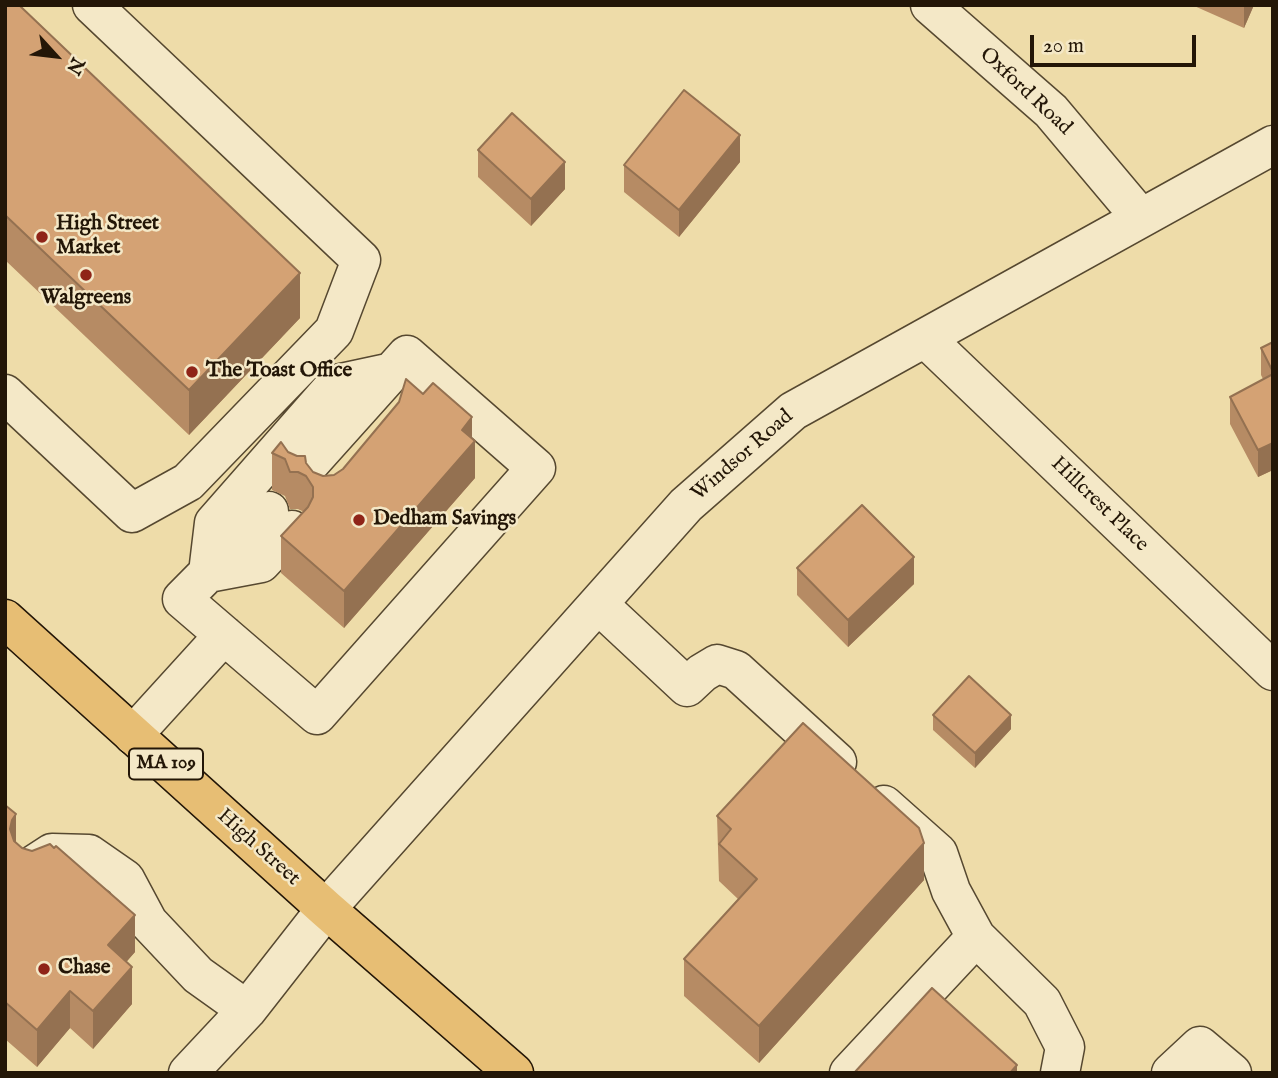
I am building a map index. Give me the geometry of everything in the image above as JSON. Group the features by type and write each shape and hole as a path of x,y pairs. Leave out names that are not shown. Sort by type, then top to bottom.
{"main road":[{"name":"High Street","path":"5,619 326,909 514,1073"}],"street":[{"path":"7,398 132,513 188,482 334,331 361,260 92,5"},
{"name":"Oxford Road","path":"930,5 1051,111 1141,218"},
{"name":"Windsor Road","path":"188,1073 247,1010 326,909 686,505 793,411 1273,145"},
{"name":"Hillcrest Place","path":"925,338 1273,671"},
{"path":"280,520 208,573 182,600 317,715 536,468 407,355 314,482"},
{"path":"208,573 214,523 336,383 392,372"},
{"path":"598,604 687,687 717,664 736,670 938,853 951,891 976,937 1042,1002 1065,1047 1060,1073"},
{"path":"133,735 224,635"},
{"path":"32,866 52,853 89,854 125,879 148,922 198,975 247,1010"},
{"path":"849,1073 976,937"},
{"path":"1171,1073 1200,1046 1232,1073"}],"building":[{"path":"5,5 19,5 300,273 189,390 5,215"},
{"path":"684,90 740,135 679,210 624,165"},
{"path":"512,113 565,162 531,199 478,150"},
{"path":"1273,342 1273,372 1261,348"},
{"path":"1273,374 1273,443 1258,450 1230,397"},
{"path":"406,379 423,394 433,383 472,417 462,430 475,441 344,591 281,536 308,507 313,497 313,487 306,476 290,472 285,459 272,453 281,442 288,452 305,456 306,463 313,472 323,476 334,475 343,469 399,402"},
{"path":"862,505 914,557 848,620 797,568"},
{"path":"969,676 1011,715 975,753 933,715"},
{"path":"803,723 919,828 924,843 759,1026 684,959 757,879 719,844 731,829 717,816"},
{"path":"5,805 16,814 10,829 14,841 22,848 32,851 50,844 54,848 56,846 135,915 108,945 132,967 93,1011 70,991 37,1030 5,1002"},
{"path":"932,988 1017,1065 1010,1073 854,1073"}],"place":[{"name":"High Street Market","path":"42,237"},
{"name":"Walgreens","path":"86,275"},
{"name":"The Toast Office","path":"192,372"},
{"name":"Dedham Savings","path":"359,520"},
{"name":"Chase","path":"44,969"}]}
